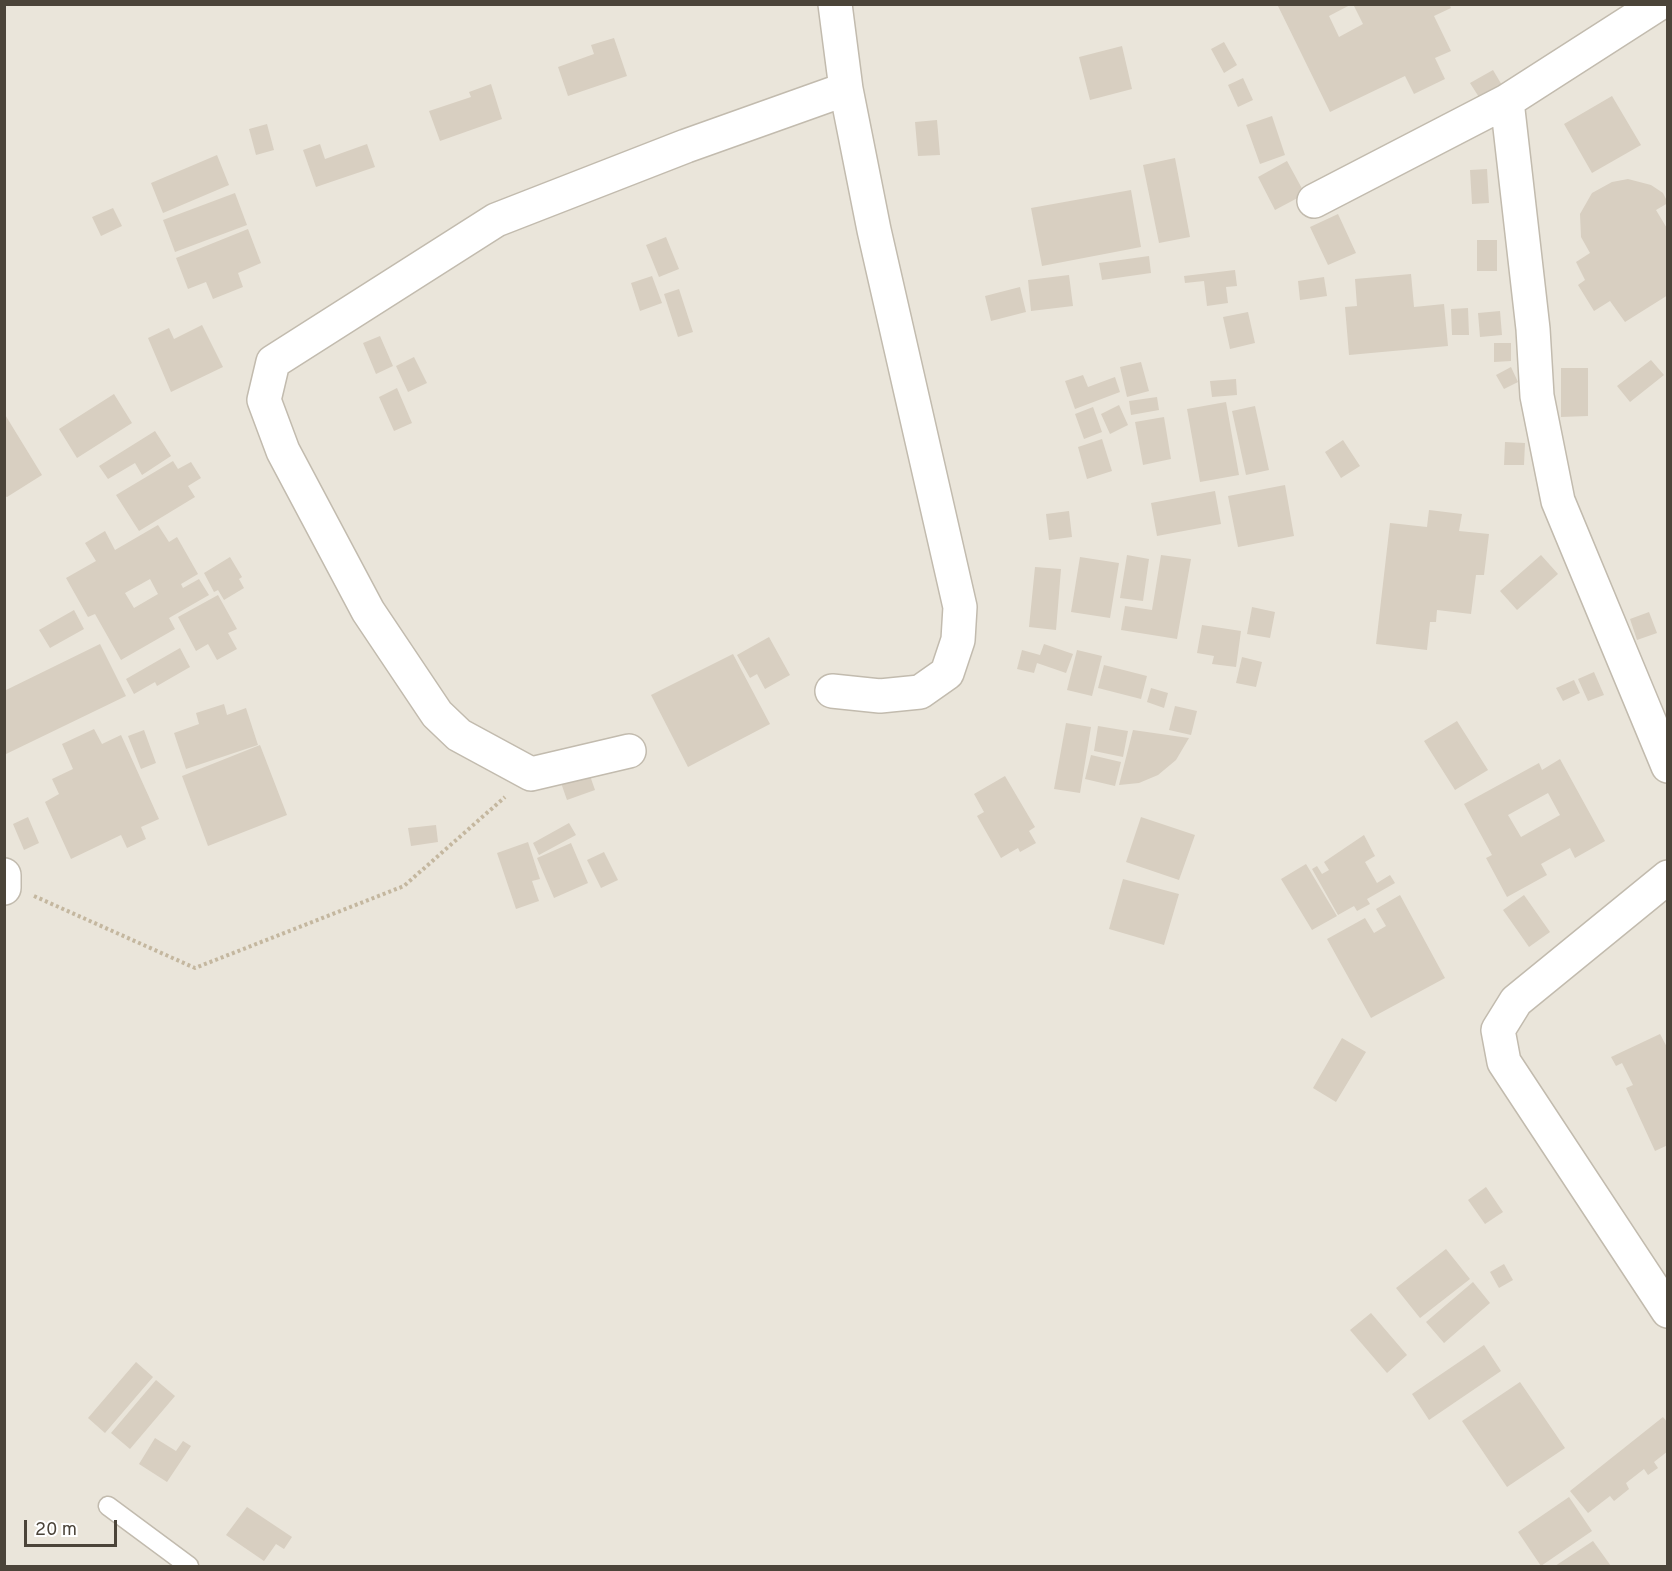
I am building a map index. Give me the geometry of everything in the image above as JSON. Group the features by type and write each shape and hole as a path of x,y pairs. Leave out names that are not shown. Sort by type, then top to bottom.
{"street":[{"path":"832,691 880,696 920,692 947,673 958,640 960,607 874,230 846,89 835,4"},
{"path":"1314,201 1507,101 1658,4"},
{"path":"629,751 531,774 459,735 437,714 368,611 280,441 264,400 273,362 496,220 686,146 846,89"},
{"path":"1507,101 1533,329 1537,396 1558,501 1668,766"},
{"path":"1668,877 1516,1001 1498,1030 1504,1062 1668,1311"}],"lane":[{"path":"108,1506 189,1566"}],"path":[{"path":"5,882 195,968 404,886 531,774"}],"shaded area":[{"path":"5,5 1667,5 1667,1566 5,1566"}],"building":[{"path":"1277,4 1352,4 1329,16 1339,37 1363,24 1353,4 1449,4 1451,8 1434,16 1451,51 1435,58 1445,79 1414,94 1405,76 1330,112"},
{"path":"614,38 627,76 568,96 558,67 594,54 591,45"},
{"path":"1224,42 1237,65 1224,73 1211,49"},
{"path":"1122,46 1132,89 1090,100 1079,57"},
{"path":"1493,70 1506,92 1484,105 1470,83"},
{"path":"1243,78 1253,100 1238,107 1228,85"},
{"path":"491,84 502,119 440,141 429,111 471,97 469,92"},
{"path":"1612,96 1641,145 1592,173 1564,124"},
{"path":"1272,116 1285,155 1260,164 1246,125"},
{"path":"937,120 940,155 918,156 915,122"},
{"path":"267,124 274,150 256,155 249,129"},
{"path":"320,144 325,159 367,144 375,167 316,187 303,150"},
{"path":"217,155 229,185 163,213 151,183"},
{"path":"1175,158 1190,237 1159,243 1143,165"},
{"path":"1287,161 1305,194 1275,210 1258,177"},
{"path":"1487,169 1489,203 1472,204 1470,170"},
{"path":"1628,179 1651,185 1663,193 1668,203 1656,210 1668,230 1668,295 1625,322 1610,301 1594,311 1578,285 1585,280 1576,262 1590,253 1581,237 1580,214 1592,193 1612,182"},
{"path":"1131,190 1141,247 1042,266 1031,208"},
{"path":"235,193 247,225 175,252 163,220"},
{"path":"113,208 122,226 101,236 92,217"},
{"path":"1338,214 1356,253 1328,265 1310,227"},
{"path":"248,229 261,263 238,273 243,287 213,299 206,282 188,289 176,258"},
{"path":"666,237 679,269 659,277 646,245"},
{"path":"1477,240 1497,240 1497,271 1477,271"},
{"path":"1149,256 1151,273 1102,280 1099,263"},
{"path":"1235,270 1237,286 1226,287 1228,303 1207,306 1204,281 1185,283 1184,276"},
{"path":"1411,274 1414,307 1444,304 1448,346 1349,355 1345,307 1357,306 1355,279"},
{"path":"1069,275 1073,306 1031,311 1028,280"},
{"path":"652,276 662,303 640,311 631,283"},
{"path":"1324,277 1327,296 1300,300 1298,281"},
{"path":"1020,287 1026,312 991,321 985,296"},
{"path":"679,289 693,332 678,337 664,294"},
{"path":"1468,308 1469,335 1452,335 1451,309"},
{"path":"1500,311 1502,335 1480,337 1478,313"},
{"path":"1248,312 1255,343 1230,349 1223,317"},
{"path":"202,325 223,367 171,392 148,338 169,328 174,339"},
{"path":"380,336 393,366 376,374 363,343"},
{"path":"1494,343 1511,343 1511,361 1494,362"},
{"path":"414,357 427,383 408,392 396,366"},
{"path":"1651,360 1664,375 1630,402 1617,386"},
{"path":"1141,362 1149,391 1127,397 1120,367"},
{"path":"1511,367 1518,382 1504,389 1496,375"},
{"path":"1561,368 1588,368 1588,416 1561,417"},
{"path":"1083,375 1088,387 1115,377 1120,392 1075,409 1065,381"},
{"path":"1236,379 1237,395 1212,397 1210,381"},
{"path":"397,388 412,423 394,431 379,397"},
{"path":"114,394 132,423 77,458 59,429"},
{"path":"1157,397 1159,410 1131,415 1129,401"},
{"path":"1226,402 1239,475 1200,482 1187,409"},
{"path":"1119,405 1128,425 1110,434 1101,414"},
{"path":"1255,406 1269,470 1246,475 1232,411"},
{"path":"1093,407 1102,432 1084,439 1075,414"},
{"path":"4,413 42,475 7,497 4,496"},
{"path":"1164,417 1171,459 1143,465 1135,422"},
{"path":"155,431 171,456 142,475 135,463 108,479 99,466"},
{"path":"1102,439 1112,471 1087,479 1078,447"},
{"path":"1343,440 1360,466 1341,478 1325,452"},
{"path":"1505,442 1525,443 1524,465 1504,465"},
{"path":"173,461 178,469 191,462 201,478 188,486 195,497 139,531 116,495"},
{"path":"1285,485 1294,536 1238,547 1228,496"},
{"path":"1215,491 1221,524 1157,536 1151,503"},
{"path":"1429,510 1462,514 1459,531 1489,534 1484,575 1476,575 1471,614 1437,610 1436,622 1430,622 1427,650 1376,644 1390,523 1427,527"},
{"path":"1069,511 1072,537 1049,540 1046,514"},
{"path":"158,525 169,542 177,537 198,574 181,584 183,588 199,579 209,595 169,618 175,629 121,660 95,614 88,617 66,578 96,561 85,543 105,531 115,550","holes":["150,579 158,594 134,608 125,593"]},
{"path":"1127,555 1149,559 1143,601 1120,598"},
{"path":"1161,555 1191,559 1177,639 1121,630 1125,606 1152,610"},
{"path":"1541,555 1558,574 1517,610 1500,591"},
{"path":"230,557 242,577 239,579 244,588 224,600 218,590 214,592 204,573"},
{"path":"1080,557 1119,563 1110,618 1071,612"},
{"path":"1035,567 1061,569 1056,630 1029,627"},
{"path":"218,595 237,629 228,633 237,649 217,660 208,644 196,651 178,617"},
{"path":"1252,607 1275,612 1270,638 1247,634"},
{"path":"74,610 84,629 50,648 39,630"},
{"path":"1649,612 1657,633 1637,640 1630,619"},
{"path":"1202,625 1241,631 1236,667 1212,664 1214,656 1197,653"},
{"path":"769,637 790,675 765,689 757,674 750,678 737,655"},
{"path":"100,644 126,696 4,755 4,691"},
{"path":"1044,644 1073,654 1066,673 1037,663 1034,673 1017,669 1022,650 1040,655"},
{"path":"180,648 190,667 157,686 155,682 134,694 126,679"},
{"path":"1077,650 1102,656 1092,696 1067,690"},
{"path":"733,654 770,724 688,767 651,695"},
{"path":"1242,657 1262,662 1256,687 1236,683"},
{"path":"1104,665 1147,676 1141,699 1098,688"},
{"path":"1594,672 1604,695 1588,701 1578,679"},
{"path":"1574,680 1580,693 1563,701 1556,688"},
{"path":"1151,688 1168,693 1164,708 1147,702"},
{"path":"224,704 227,715 246,708 258,745 186,769 174,733 199,724 196,713"},
{"path":"1175,706 1197,711 1191,735 1169,730"},
{"path":"1457,721 1488,770 1455,790 1424,741"},
{"path":"1066,723 1091,727 1080,793 1054,789"},
{"path":"1098,726 1128,731 1123,757 1094,751"},
{"path":"94,729 102,744 121,735 159,819 141,827 146,839 127,848 121,835 71,859 45,802 59,794 52,779 73,769 62,744"},
{"path":"144,730 156,763 141,769 128,736"},
{"path":"1133,730 1189,738 1176,760 1158,775 1139,783 1119,785"},
{"path":"260,745 287,815 208,846 182,776"},
{"path":"1091,755 1121,762 1115,786 1085,779"},
{"path":"1560,759 1605,841 1575,858 1570,848 1541,864 1547,875 1507,897 1486,858 1492,855 1464,804 1539,763 1542,770","holes":["1548,793 1560,815 1521,837 1508,815"]},
{"path":"588,770 595,790 567,800 560,780"},
{"path":"1005,776 1035,827 1029,831 1036,843 1020,852 1018,848 1001,858 977,816 984,812 974,794"},
{"path":"28,817 39,843 24,850 13,824"},
{"path":"1141,817 1195,835 1179,880 1126,862"},
{"path":"569,823 576,835 539,855 533,843"},
{"path":"436,825 438,842 411,846 408,828"},
{"path":"1364,835 1375,856 1365,862 1377,883 1390,875 1395,883 1367,899 1370,904 1357,911 1354,906 1338,915 1312,869 1317,866 1322,874 1329,870 1324,862"},
{"path":"528,842 540,879 532,881 539,901 516,909 497,853"},
{"path":"571,843 588,883 554,898 537,858"},
{"path":"604,852 618,880 601,888 587,860"},
{"path":"1306,864 1337,916 1312,930 1281,879"},
{"path":"1123,879 1179,894 1164,945 1109,929"},
{"path":"1400,895 1445,978 1371,1018 1327,939 1365,918 1374,933 1386,926 1376,909"},
{"path":"1524,895 1550,932 1529,947 1503,910"},
{"path":"1660,1034 1668,1049 1668,1145 1655,1151 1626,1088 1633,1085 1622,1063 1616,1066 1611,1057"},
{"path":"1342,1038 1366,1052 1336,1102 1313,1088"},
{"path":"1486,1187 1503,1212 1485,1224 1468,1200"},
{"path":"1446,1249 1470,1279 1420,1318 1396,1288"},
{"path":"1504,1264 1513,1280 1499,1288 1490,1272"},
{"path":"1473,1282 1490,1303 1444,1343 1426,1322"},
{"path":"1371,1313 1407,1355 1387,1373 1350,1330"},
{"path":"1484,1345 1501,1371 1429,1420 1412,1394"},
{"path":"136,1362 153,1377 105,1433 88,1418"},
{"path":"156,1380 175,1396 130,1449 111,1433"},
{"path":"1520,1382 1565,1448 1507,1487 1462,1421"},
{"path":"1663,1417 1668,1423 1668,1451 1654,1462 1658,1468 1648,1475 1644,1469 1626,1483 1629,1489 1614,1501 1610,1496 1588,1513 1570,1491"},
{"path":"155,1438 176,1451 183,1441 191,1446 167,1482 139,1464"},
{"path":"1569,1497 1592,1531 1541,1566 1518,1532"},
{"path":"247,1507 292,1537 284,1549 276,1544 264,1561 226,1535"},
{"path":"1593,1541 1611,1566 1555,1566"}]}
